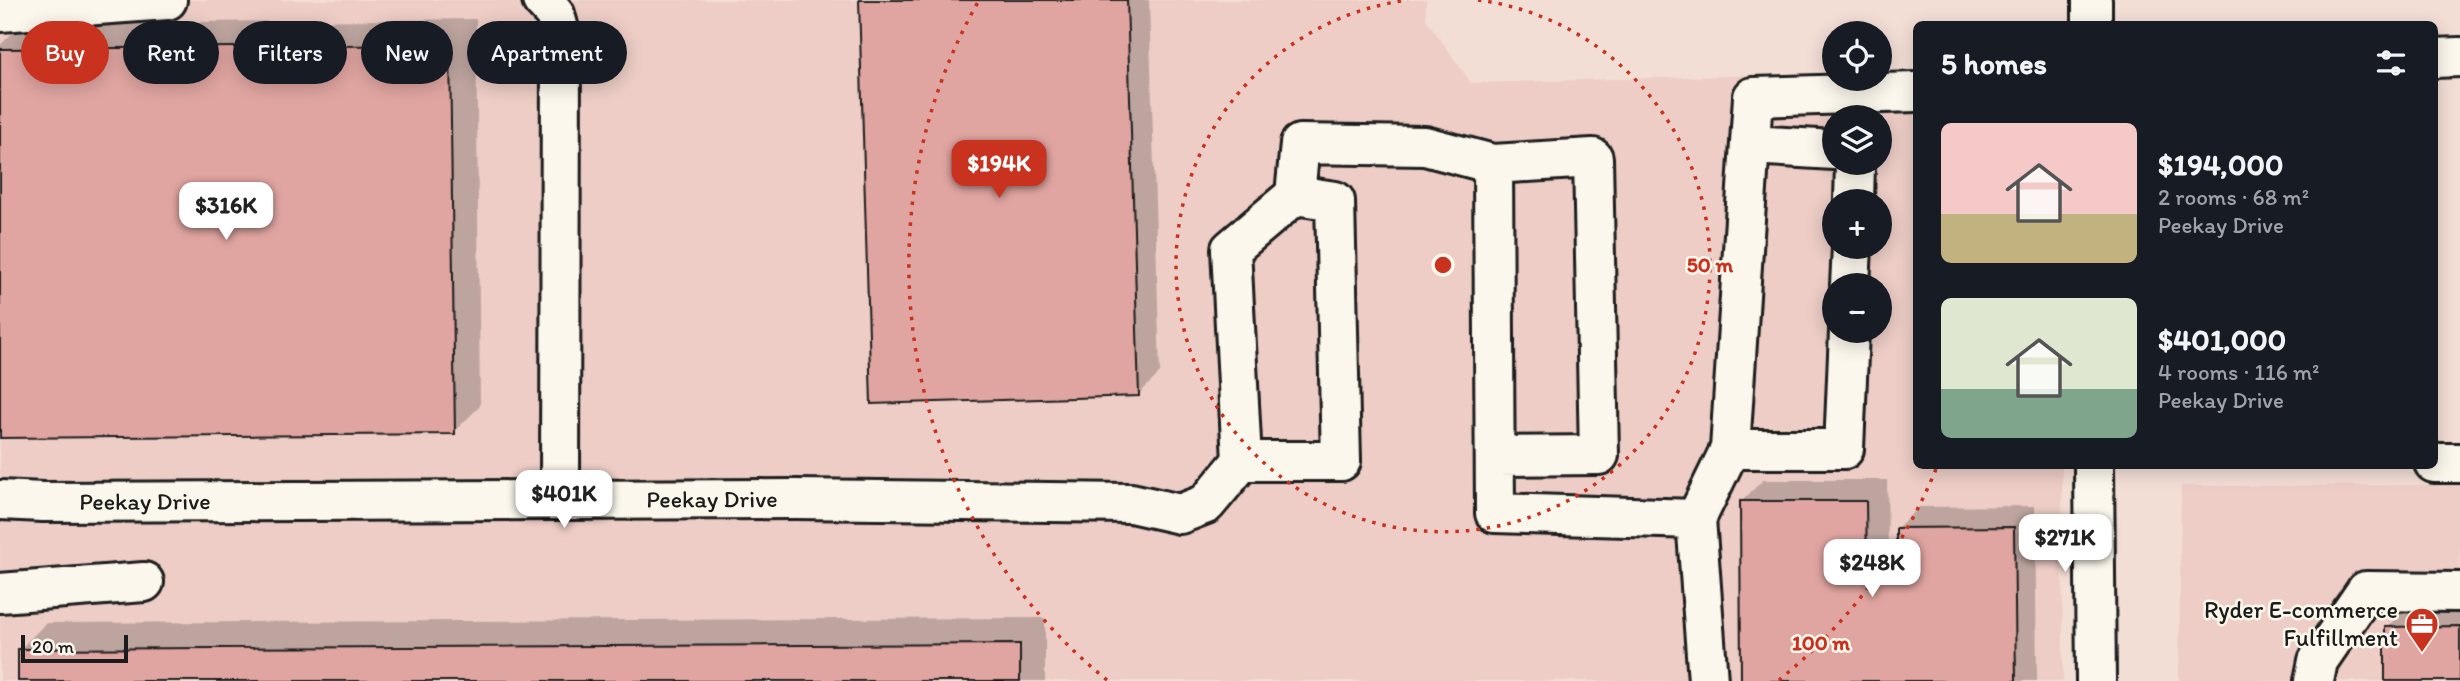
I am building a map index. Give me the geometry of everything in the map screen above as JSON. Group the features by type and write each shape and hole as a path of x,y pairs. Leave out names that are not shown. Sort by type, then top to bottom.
{"street":[{"path":"0,12 167,0"},
{"path":"542,0 555,14 561,37 559,500"},
{"path":"2092,0 2092,21"},
{"path":"2438,58 2460,57"},
{"path":"1708,681 1696,519 1730,449 1753,97 1913,92"},
{"path":"1295,195 1335,201 1341,461 1242,461 1231,249 1295,195 1300,144 1424,146 1493,164 1593,158 1599,455 1495,456"},
{"path":"1751,145 1822,149"},
{"path":"1493,164 1495,513 1696,519"},
{"path":"1730,449 1844,449 1848,343"},
{"name":"Peekay Drive","path":"0,500 795,499 1131,503 1180,514 1206,504 1242,461"},
{"path":"2438,463 2460,463"},
{"path":"2094,469 2096,681"},
{"path":"0,593 144,582"},
{"path":"2314,681 2318,661 2366,591 2460,592"}],"shaded area":[{"path":"0,0 1426,0 1426,19 1471,83 1822,73 1822,91 1892,91 1892,72 1913,71 1913,469 2062,469 2063,681 0,681"},
{"path":"2460,485 2460,681 2179,681 2181,486"}],"building":[{"path":"859,0 1127,0 1139,396 871,404"},
{"path":"347,46 361,46 361,84 451,84 455,434 0,438 0,49 21,49 21,84 109,84 109,48 123,48 123,84 219,84 219,47 233,47 233,84 347,84"},
{"path":"1740,501 1866,501 1867,572 1896,571 1896,528 2014,527 2016,681 1741,681"},
{"name":"Ryder E-commerce Fulfillment","path":"2460,626 2460,681 2385,681 2385,627"},
{"path":"1020,644 1020,681 18,681 18,649"}],"place":[{"name":"Ryder E-commerce Fulfillment","path":"2422,654"}]}
